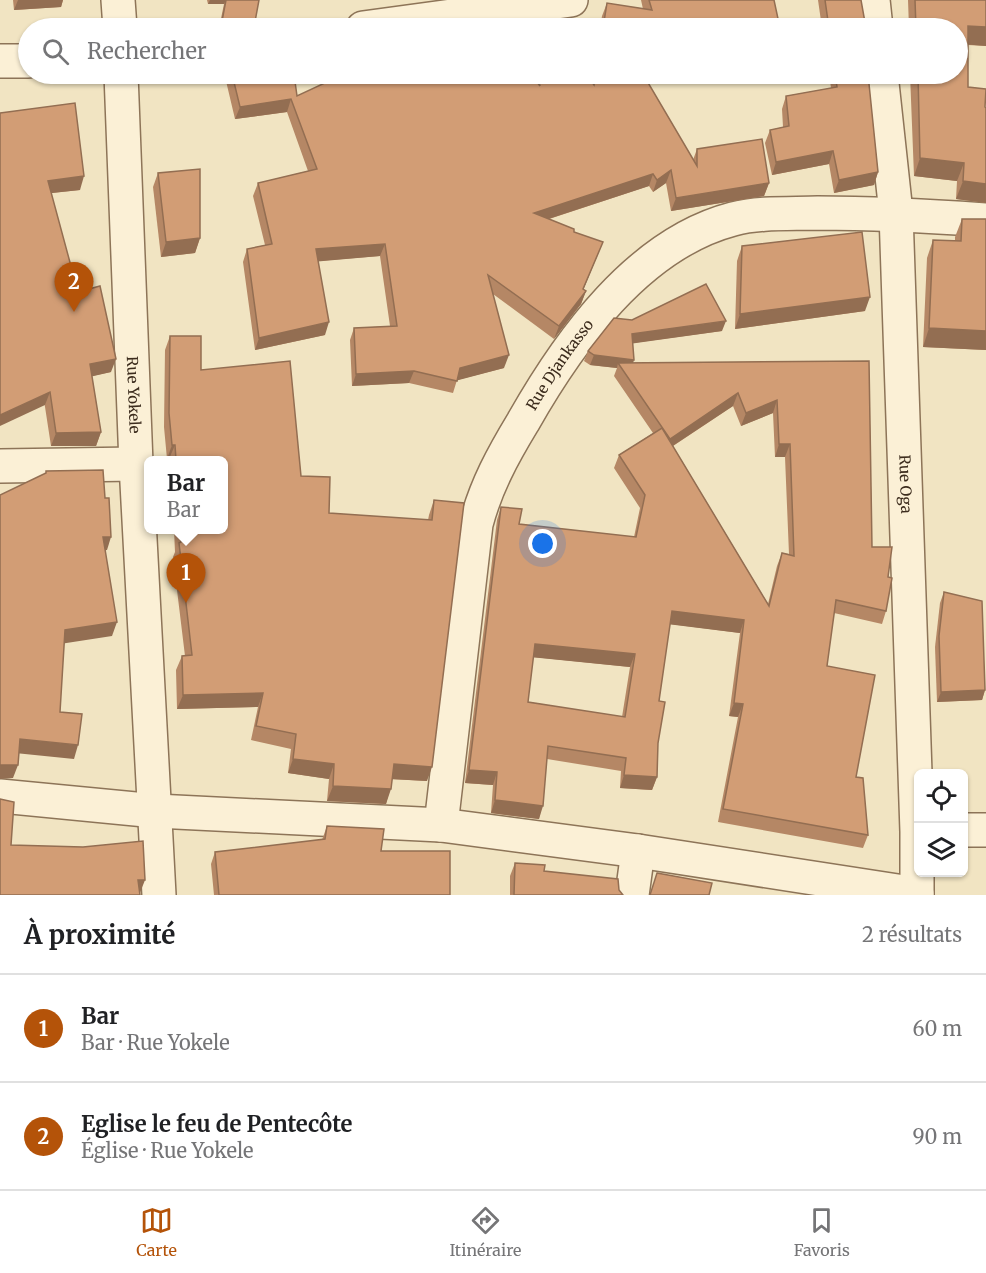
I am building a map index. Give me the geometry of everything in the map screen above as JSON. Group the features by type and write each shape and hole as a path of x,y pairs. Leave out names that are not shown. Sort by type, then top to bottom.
{"street":[{"path":"118,0 119,18"},
{"path":"437,18 571,0"},
{"path":"873,0 875,18"},
{"path":"0,61 18,61"},
{"name":"Rue Yokele","path":"121,84 136,464 159,895"},
{"name":"Rue Oga","path":"882,84 896,213 918,823"},
{"name":"Rue Djankasso","path":"441,825 476,524 483,495 543,387 587,325 634,275 697,231 733,219 764,214 896,213 986,220"},
{"path":"0,466 136,464"},
{"path":"0,796 156,811 441,825 638,851 917,895"},
{"path":"968,831 986,830"},
{"path":"632,895 638,851"},
{"name":"Rue Oga","path":"917,877 917,895"}],"building":[{"path":"226,0 259,0 256,18 223,18"},
{"path":"649,0 774,0 778,18 605,18 607,3 652,10"},
{"path":"825,0 861,0 864,18 828,18"},
{"path":"915,0 986,0 986,27 968,26 968,18 916,18"},
{"path":"234,84 295,84 297,96 323,84 538,84 540,86 540,84 649,84 697,166 697,149 762,139 769,183 676,198 671,170 657,180 653,174 534,213 574,229 574,232 603,242 583,289 586,291 559,326 488,275 509,355 460,368 457,381 414,371 356,374 354,328 397,326 385,244 316,249 329,322 259,338 247,249 272,244 258,183 317,169 291,99 240,107"},
{"path":"837,84 869,84 878,172 839,180 833,151 776,162 770,130 789,126 786,96 837,87"},
{"path":"918,84 968,84 968,87 986,89 986,184 963,181 964,163 920,158"},
{"path":"75,103 84,176 48,181 78,292 100,286 116,359 90,364 101,432 56,433 50,392 0,415 0,113"},
{"path":"200,169 200,238 166,242 158,173"},
{"path":"962,219 986,219 986,331 929,328 933,240 961,241"},
{"path":"862,232 870,297 740,314 742,246"},
{"path":"706,284 726,321 632,334 634,360 594,355 588,351 614,318 632,320"},
{"path":"170,336 201,336 201,370 290,361 301,476 330,477 329,513 432,520 434,500 464,503 432,767 394,764 391,789 333,786 334,764 293,759 296,734 256,726 263,693 183,695 182,656 192,655 179,543 181,542 180,534 228,534 228,456 176,456 175,445 172,445 169,413"},
{"path":"869,361 872,547 892,547 888,577 892,578 886,611 836,600 827,666 875,675 856,777 863,778 868,835 723,809 743,704 734,703 744,620 672,611 659,701 665,702 658,743 657,777 624,775 626,758 548,746 543,806 495,800 497,772 469,770 501,507 522,509 519,524 636,537 645,495 619,455 662,428 769,606 782,553 794,556 790,444 779,444 777,400 746,413 738,393 670,439 618,363","holes":["535,644 635,654 625,717 528,702"]},
{"path":"103,470 105,498 109,498 111,537 103,537 117,622 65,630 60,712 82,714 78,745 20,739 18,765 0,765 0,495 46,471"},
{"path":"944,592 982,601 985,690 941,692 939,636"},
{"path":"0,799 14,802 11,845 83,847 143,841 145,880 138,880 140,895 0,895"},
{"path":"327,826 384,829 381,851 450,851 450,895 219,895 215,852 325,839"},
{"path":"515,863 545,865 544,871 618,879 619,890 623,895 514,895"},
{"path":"657,873 712,883 709,895 650,895"}],"place":[{"name":"Eglise le feu de Pentecôte","path":"74,312"},
{"name":"Bar","path":"186,603"}]}
